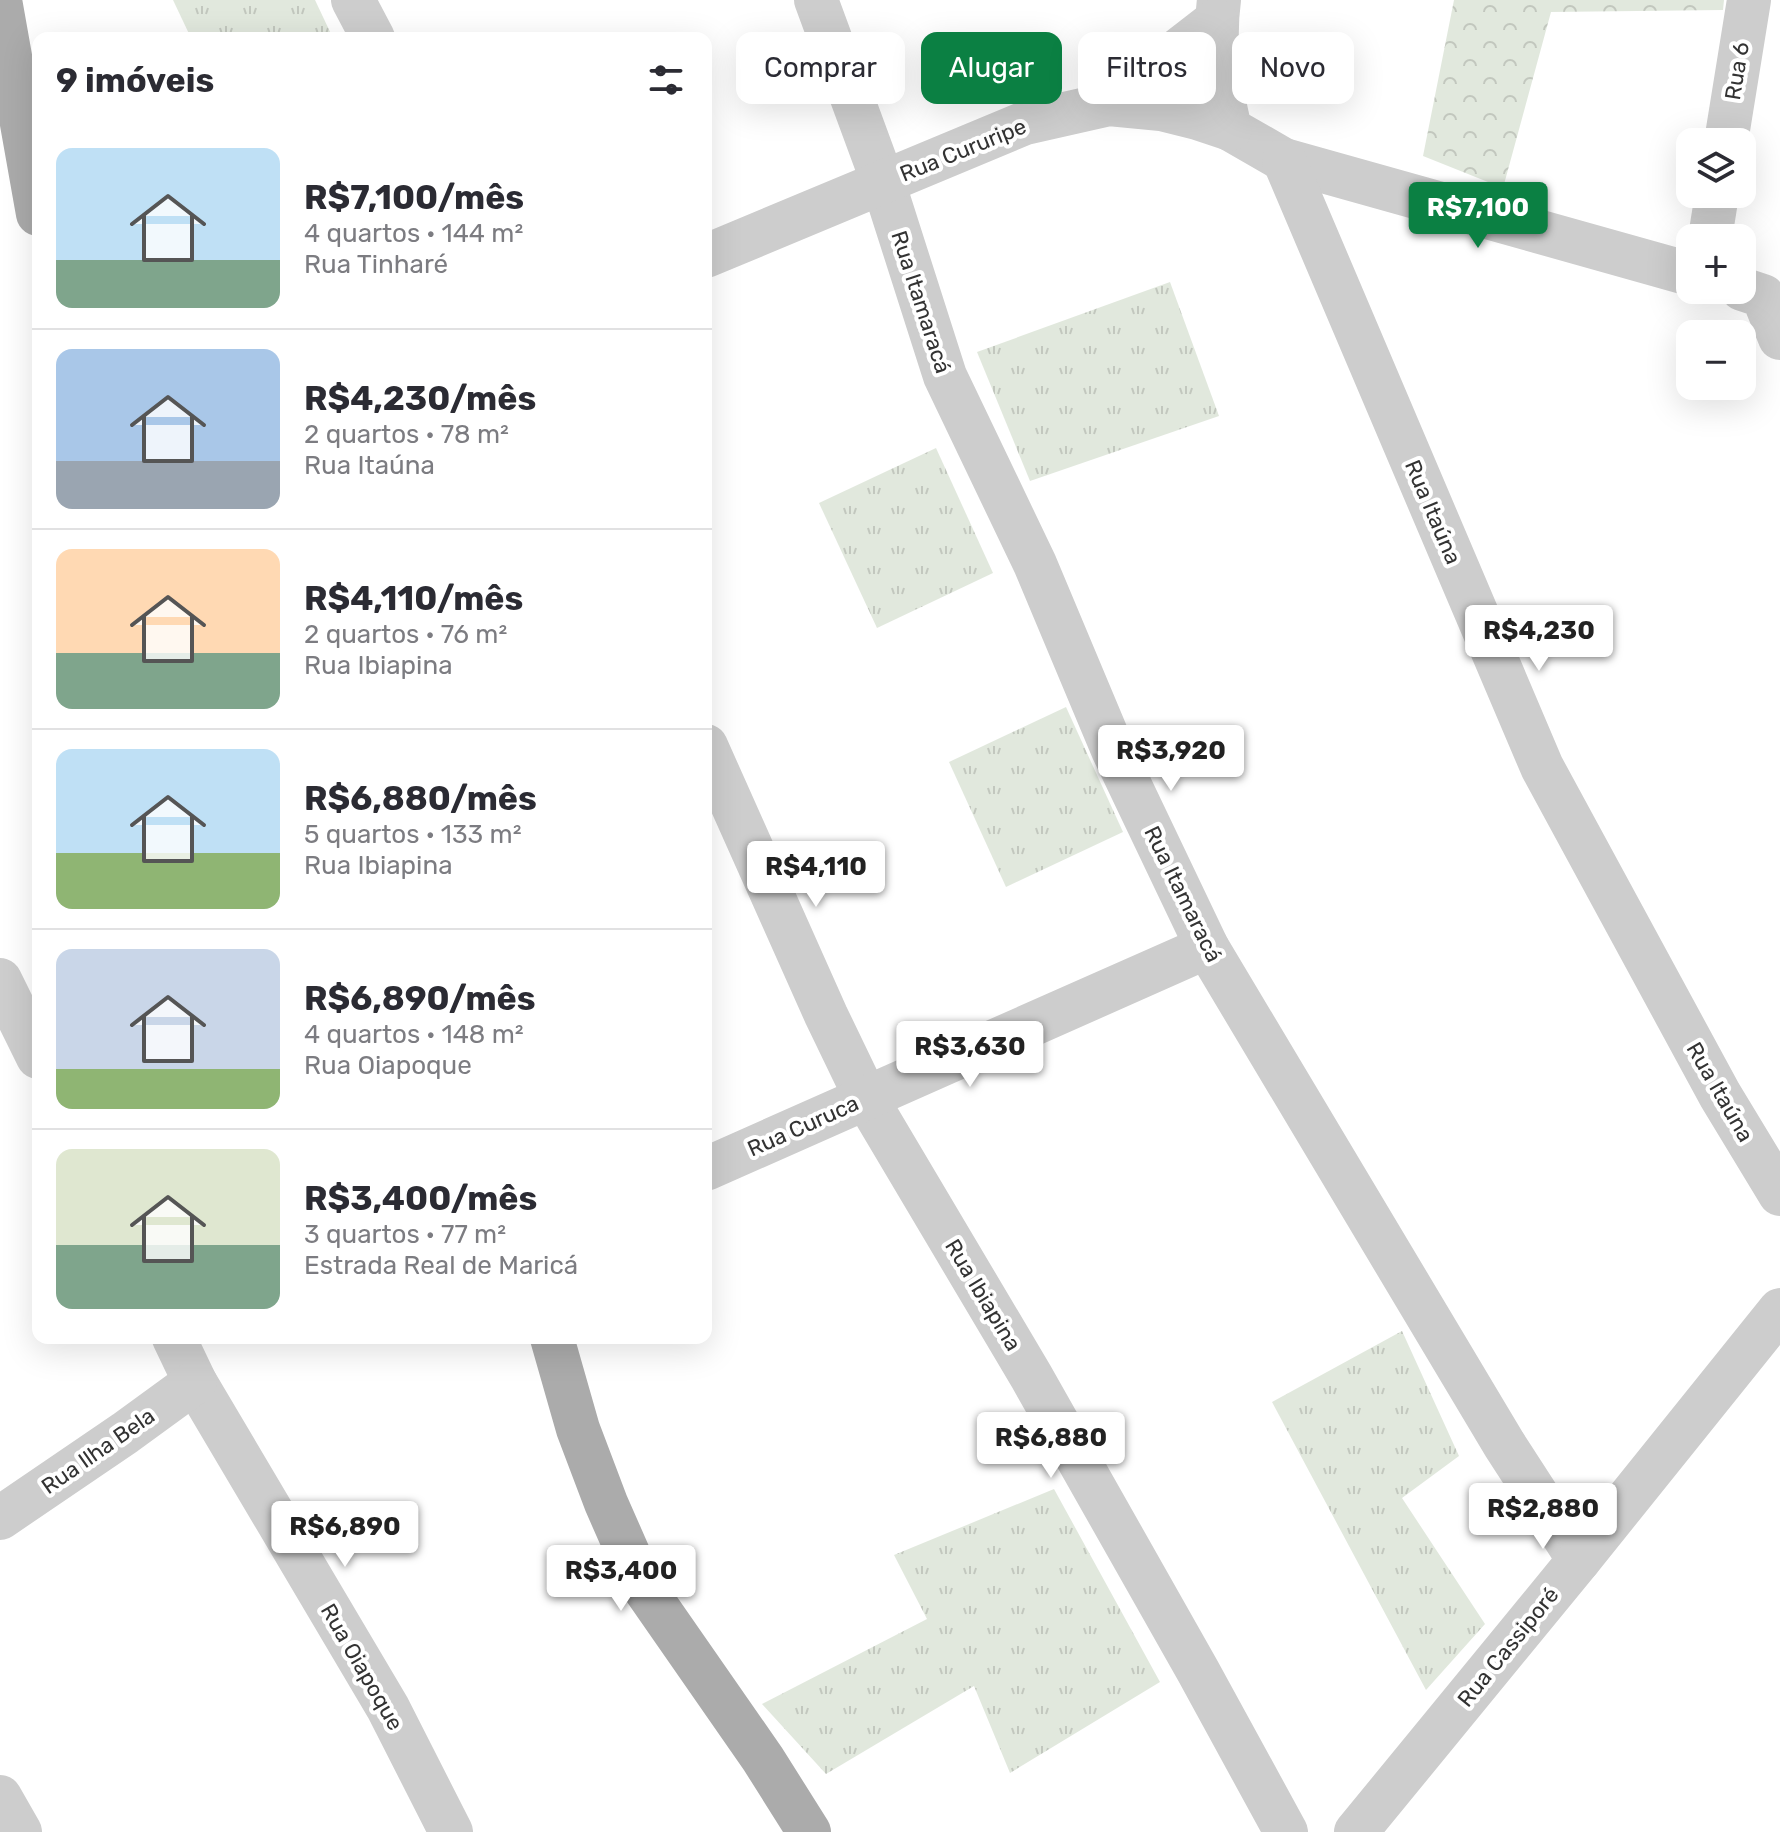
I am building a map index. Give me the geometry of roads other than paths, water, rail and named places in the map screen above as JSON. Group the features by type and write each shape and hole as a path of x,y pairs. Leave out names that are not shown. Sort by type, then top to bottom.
{"main road":[{"path":"0,0 32,180"},
{"path":"554,1344 578,1429 642,1585 763,1759 809,1832"}],"street":[{"path":"353,0 370,32"},
{"name":"Rua Itamaracá","path":"816,0 883,182 945,376 1035,564 1113,750 1207,947 1496,1430 1579,1560"},
{"name":"Rua 6","path":"1728,128 1749,0"},
{"path":"1192,32 1217,10"},
{"path":"1217,10 1217,61 1230,129 1284,160 1676,270"},
{"name":"Rua Cururipe","path":"712,253 1025,123 1109,104 1161,109 1230,129"},
{"name":"Rua Itaúna","path":"1284,160 1542,767 1720,1095 1780,1194"},
{"path":"1762,294 1780,338"},
{"name":"Rua Ibiapina","path":"712,759 866,1098 1031,1376 1286,1832"},
{"name":"Rua Curuca","path":"712,1166 1207,947"},
{"path":"0,980 32,1045"},
{"name":"Rua Cassiporé","path":"1356,1832 1780,1310"},
{"name":"Rua Oiapoque","path":"177,1344 195,1382 388,1708 451,1832"},
{"name":"Rua Ilha Bela","path":"0,1518 195,1382"},
{"path":"0,1797 20,1832"}]}
